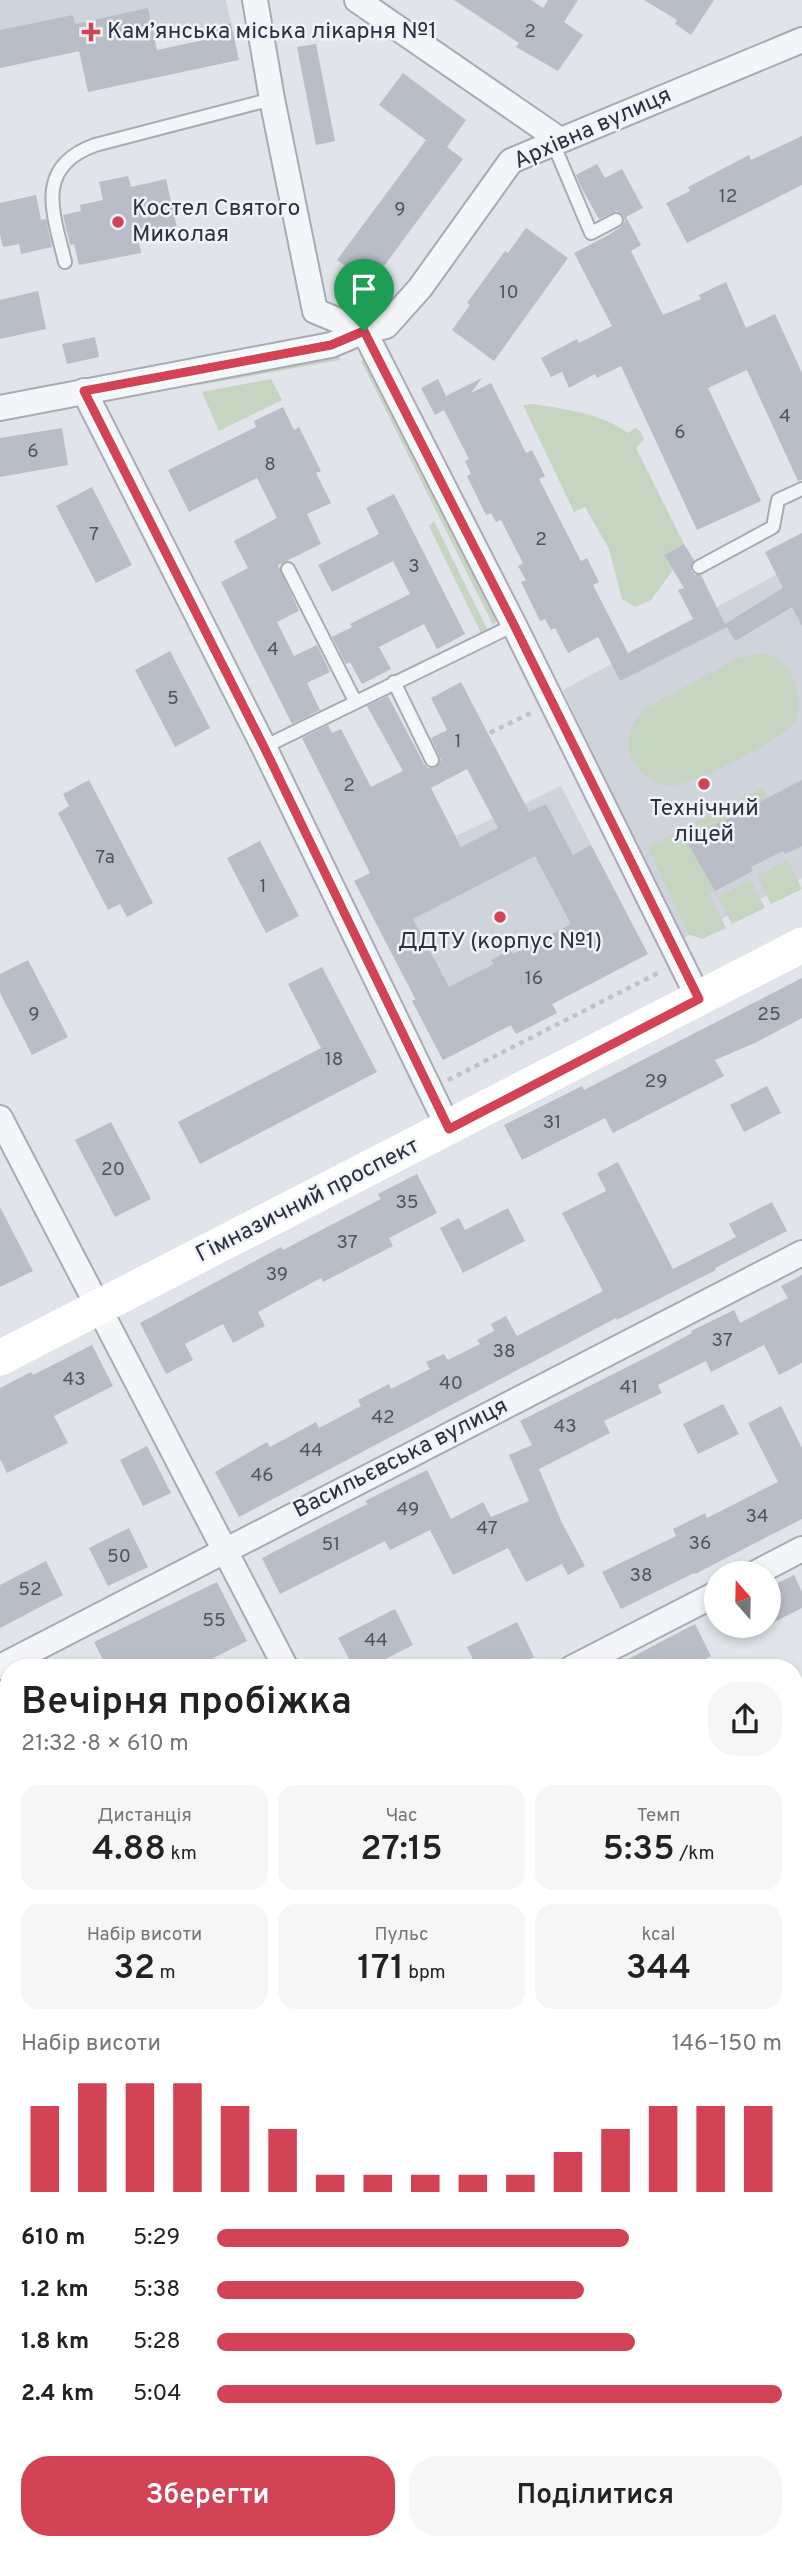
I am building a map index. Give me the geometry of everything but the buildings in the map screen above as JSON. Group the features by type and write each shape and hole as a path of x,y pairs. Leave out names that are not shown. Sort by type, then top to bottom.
{"main road":[{"name":"Гімназичний проспект","path":"0,1358 802,945"}],"street":[{"path":"255,0 315,311 364,331 514,625 699,999"},
{"path":"367,3 511,104 556,142"},
{"name":"Архівна вулиця","path":"0,408 331,345 364,331 386,326 420,288 511,161 802,40"},
{"path":"84,391 264,747 449,1129"},
{"path":"0,1118 281,1659"},
{"name":"Васильєвська вулиця","path":"15,1659 802,1253"},
{"path":"778,1561 802,1549"},
{"path":"590,1659 704,1600"}],"lane":[{"path":"65,262 51,201 55,177 67,159 79,150 94,145 272,99"},
{"path":"556,142 591,233 617,220"},
{"path":"699,567 773,527 778,500 802,489"},
{"path":"288,569 355,701"},
{"path":"264,747 514,625"},
{"path":"394,682 432,760"}],"path":[{"path":"481,737 535,711 529,700"},
{"path":"430,1090 669,968"}],"shaded area":[{"name":"Кам’янська міська лікарня №1","path":"0,0 226,0 231,23 153,36 0,68"},
{"name":"Технічний ліцей","path":"802,561 802,878 680,940 563,690"},
{"name":"ДДТУ (корпус №1)","path":"561,786 619,899 601,909 629,964 552,1004 557,1013 516,1034 510,1025 443,1060 382,935 400,925 461,847 456,836"}],"green space":[{"path":"338,354 340,360 199,385 197,381"},
{"path":"367,359 499,618 493,625 361,361"},
{"path":"271,379 282,400 219,431 202,392"},
{"path":"532,404 594,416 628,433 635,428 640,431 644,439 636,448 684,544 664,555 673,570 651,600 635,607 622,599 609,549 585,507 574,512 523,405"},
{"path":"434,521 487,629 481,633 429,526"},
{"path":"763,653 774,657 789,670 798,699 796,721 756,749 696,779 669,786 652,781 643,774 632,759 629,746 632,728 642,710 739,658"},
{"path":"762,788 767,798 686,840 715,891 709,894 726,928 702,939 688,934 648,847"},
{"path":"788,860 802,889 771,904 757,876"},
{"path":"751,880 765,908 732,924 718,896"}],"place":[{"name":"Кам’янська міська лікарня №1","path":"91,32"},
{"name":"Костел Святого Миколая","path":"118,222"},
{"name":"Технічний ліцей","path":"704,784"},
{"name":"ДДТУ (корпус №1)","path":"500,917"}],"route":[{"path":"364,331 514,625 699,999 449,1129 264,747 84,391 331,345 364,331"}]}
